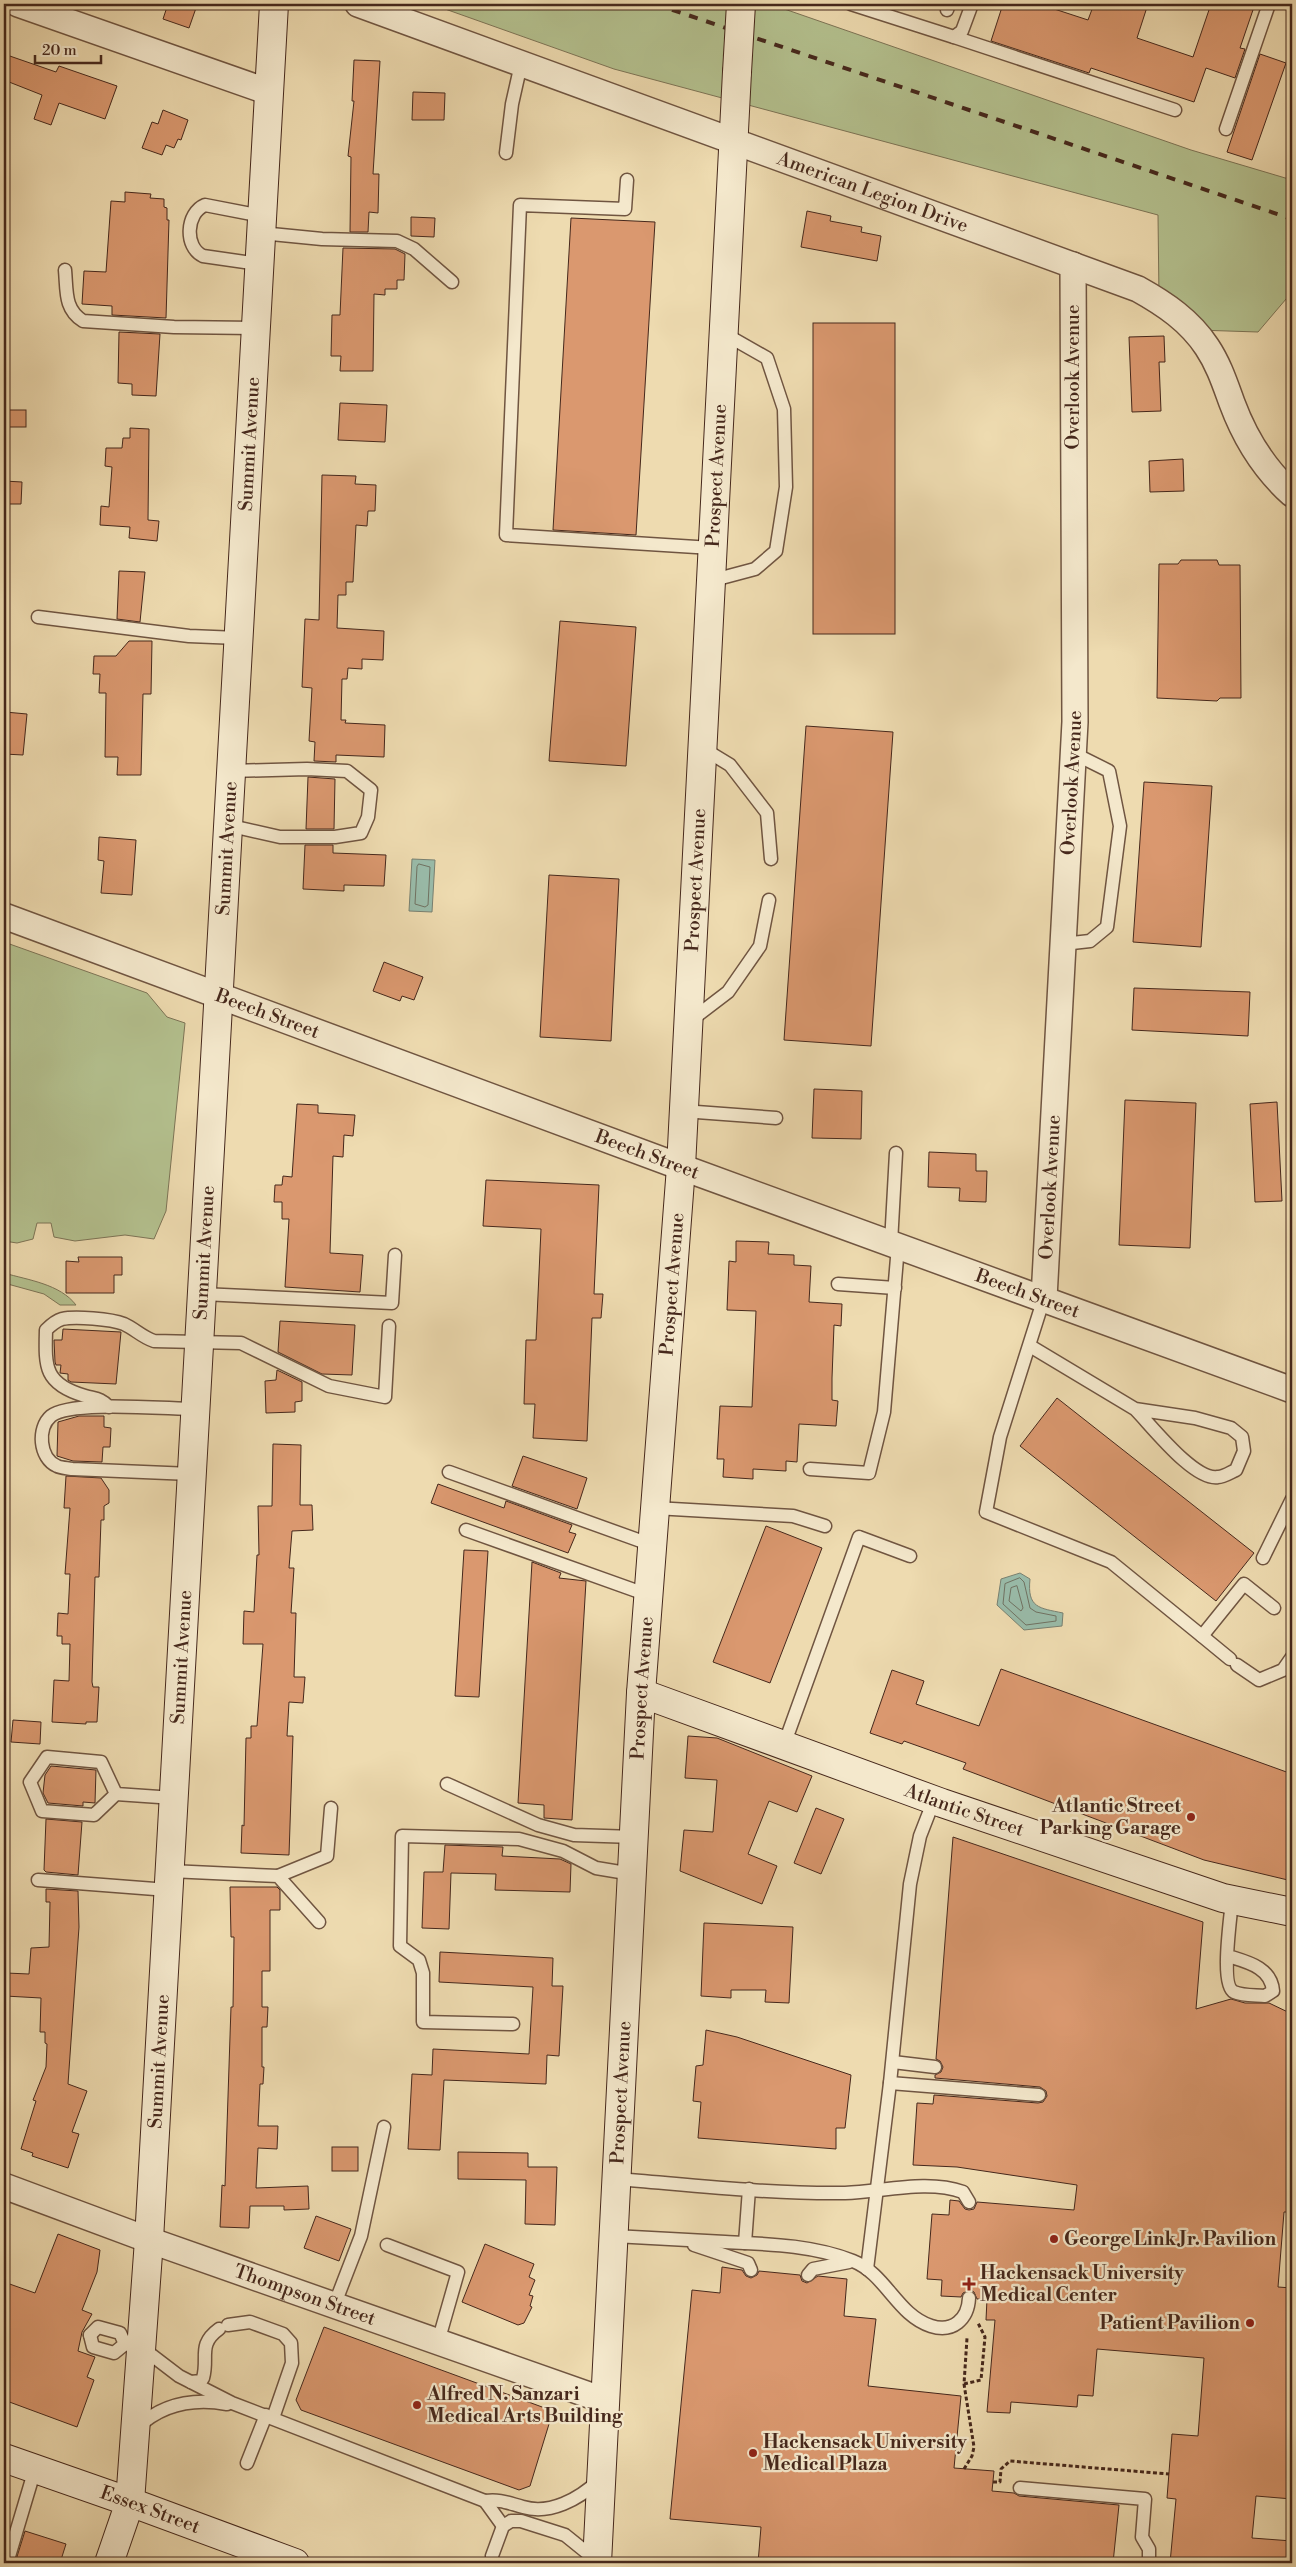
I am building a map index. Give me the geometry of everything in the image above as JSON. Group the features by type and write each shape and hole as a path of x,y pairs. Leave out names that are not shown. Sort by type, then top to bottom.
{"street":[{"path":"18,4 269,92"},
{"name":"Summit Avenue","path":"109,2563 130,2502 135,2430 133,2346 149,2240 274,4"},
{"name":"American Legion Drive","path":"358,4 1138,289 1163,303 1187,322 1207,346 1222,374 1244,432 1261,461 1292,494"},
{"name":"Prospect Avenue","path":"597,2562 641,1693 680,1167 732,142 741,4"},
{"name":"Overlook Avenue","path":"1044,1298 1073,753 1073,265"},
{"name":"Beech Street","path":"4,916 680,1167 1044,1298 1292,1390"},
{"name":"Atlantic Street","path":"641,1693 934,1800 1232,1900 1292,1912"},
{"name":"Thompson Street","path":"4,2186 149,2240 606,2401"},
{"name":"Essex Street","path":"4,2458 295,2563"}],"lane":[{"path":"851,4 1174,110"},
{"path":"954,37 962,31 972,4"},
{"path":"1226,129 1270,4"},
{"path":"506,153 512,104 521,64"},
{"path":"627,180 624,209 520,205 506,535 712,548"},
{"path":"259,264 203,256 191,247 193,215 197,208 205,205 261,224 322,239 397,241 414,250 452,282"},
{"path":"65,270 69,306 73,315 83,321 174,328 255,328"},
{"path":"710,581 755,569 776,551 786,487 784,409 767,358 723,333"},
{"path":"38,617 190,636 238,638"},
{"path":"702,748 730,766 766,813 771,859"},
{"path":"1063,944 1090,941 1107,927 1120,826 1109,771 1073,753"},
{"path":"228,825 280,838 335,837 361,833 368,817 370,790 347,771 307,769 230,771"},
{"path":"688,1022 728,992 760,946 769,900"},
{"path":"683,1110 776,1118"},
{"path":"810,1469 869,1473 884,1412 895,1288 896,1153"},
{"path":"202,1294 392,1303 395,1256"},
{"path":"838,1284 895,1288"},
{"path":"1044,1298 1000,1437 986,1512 1111,1562 1233,1662 1259,1680 1283,1670 1292,1658"},
{"path":"109,1407 98,1398 68,1390 47,1371 45,1363 46,1330 60,1319 75,1318 122,1323 143,1337 154,1341 241,1343 329,1386 386,1398 389,1326"},
{"path":"1030,1346 1135,1409 1178,1455 1204,1475 1217,1478 1236,1470 1244,1451 1242,1437 1230,1428 1195,1418 1135,1409"},
{"path":"191,1474 72,1469 56,1466 49,1458 42,1441 44,1426 52,1415 74,1407 195,1409"},
{"path":"449,1472 652,1544"},
{"path":"1263,1558 1292,1499"},
{"path":"655,1508 793,1516 825,1526"},
{"path":"466,1530 648,1595"},
{"path":"784,1745 859,1537 910,1556"},
{"path":"1202,1636 1244,1584 1274,1608"},
{"path":"116,1794 101,1762 47,1757 30,1782 42,1811 94,1815 116,1794 174,1798"},
{"path":"447,1784 538,1825 574,1835 634,1837"},
{"path":"867,2269 890,2083 910,1884 920,1836 934,1800"},
{"path":"38,1880 169,1880 278,1876 327,1856 331,1808"},
{"path":"513,2024 422,2022 423,1973 419,1960 400,1946 402,1836 519,1839 563,1851 596,1868 632,1874"},
{"path":"278,1876 320,1922"},
{"path":"1228,1956 1232,1900"},
{"path":"892,2062 935,2067"},
{"path":"890,2083 1039,2094"},
{"path":"334,2306 361,2236 384,2127"},
{"path":"617,2178 749,2189 846,2193 953,2189 963,2192 969,2202"},
{"path":"745,2243 749,2189"},
{"path":"614,2236 795,2247 853,2261 875,2274 915,2318 931,2326 944,2328 957,2324 966,2315 969,2298"},
{"path":"675,2239 740,2259 748,2263 751,2270"},
{"path":"386,2245 458,2272 438,2342"},
{"path":"808,2275 813,2269 853,2261"},
{"path":"191,2382 201,2381 203,2378 205,2346 208,2340 224,2327 250,2322 283,2334 291,2343 292,2363 270,2417 247,2463"},
{"path":"133,2346 114,2353 93,2347 87,2334 98,2327 120,2332 133,2346 191,2382 232,2403 485,2501 499,2499 524,2508 538,2509 559,2506 586,2492 602,2478"},
{"path":"135,2430 158,2412 184,2403 215,2402 246,2408"},
{"path":"7,2563 35,2469"},
{"path":"1020,2488 1145,2499 1142,2537 1149,2549 1149,2563"},
{"path":"485,2501 504,2526"},
{"path":"492,2556 504,2526 511,2521 521,2520 565,2535 597,2562"}],"path":[{"path":"964,2384 981,2380 985,2337 977,2322 978,2314"},
{"path":"972,2326 977,2322"},
{"path":"964,2469 972,2456 974,2448 964,2384 968,2331"},
{"path":"993,2482 1000,2482 1001,2469 1010,2461 1169,2474"}],"green space":[{"path":"431,4 770,4 1191,150 1292,180 1292,292 1258,332 1197,330 1159,298 1158,215 614,69"},
{"path":"4,942 147,993 167,1017 185,1023 166,1211 154,1239 125,1235 75,1241 54,1237 51,1223 37,1223 33,1239 17,1243 4,1241"},
{"path":"4,1273 53,1287 76,1305 60,1305 44,1294 4,1283"}],"water":[{"path":"412,859 435,860 432,912 409,911"},
{"path":"1020,1573 1030,1579 1031,1596 1036,1605 1047,1610 1063,1613 1062,1626 1024,1630 997,1605 1001,1579"}],"building":[{"path":"168,4 194,4 193,7 196,8 189,28 163,19"},
{"path":"1003,4 1039,4 1088,20 1094,4 1148,4 1137,38 1193,57 1211,4 1255,4 1240,48 1245,49 1235,78 1206,68 1194,102 1091,68 1089,73 991,41"},
{"path":"4,54 56,72 59,66 117,86 105,119 59,103 51,125 34,119 42,95 4,80"},
{"path":"1260,54 1286,63 1252,160 1227,152"},
{"path":"354,60 380,61 373,174 379,174 378,213 369,212 368,232 350,232 351,157 348,156 354,101 352,101"},
{"path":"413,92 445,93 444,120 412,120"},
{"path":"163,110 188,120 181,140 178,139 174,148 166,145 162,155 142,148 152,122 158,124"},
{"path":"125,192 151,194 150,198 164,199 164,207 167,208 167,220 169,220 166,318 112,315 112,306 82,304 84,271 106,272 111,201 125,202"},
{"path":"807,211 831,216 830,221 862,227 861,232 881,236 877,261 801,247"},
{"path":"411,217 435,218 434,237 411,236"},
{"path":"571,218 655,222 636,535 553,530"},
{"path":"343,248 395,249 405,254 404,280 397,280 397,289 385,289 385,295 374,294 373,371 340,371 341,356 331,356 332,315 340,315"},
{"path":"813,323 895,323 895,634 813,634"},
{"path":"119,332 160,334 156,396 132,395 132,384 118,383"},
{"path":"1164,336 1165,362 1159,362 1161,411 1132,412 1129,337"},
{"path":"340,403 387,405 385,442 338,440"},
{"path":"5,410 26,410 26,427 5,427"},
{"path":"130,428 149,429 148,520 159,521 157,541 129,538 130,527 100,525 101,506 109,507 112,467 105,466 106,448 122,448 123,438 130,438"},
{"path":"1183,459 1184,491 1150,492 1149,461"},
{"path":"322,475 356,476 355,484 376,485 375,511 368,511 367,526 356,525 353,582 346,582 346,595 338,595 337,628 384,631 383,660 362,659 362,669 348,668 347,679 342,679 341,720 346,720 345,723 385,725 384,757 336,755 336,762 314,761 315,742 309,741 312,688 302,687 305,619 319,620"},
{"path":"4,481 22,482 21,504 4,504"},
{"path":"1181,560 1217,560 1219,565 1240,565 1241,698 1220,698 1217,701 1157,698 1159,564 1178,564"},
{"path":"119,571 145,572 140,622 117,619"},
{"path":"560,621 636,627 626,766 549,761"},
{"path":"129,641 152,641 151,694 143,694 141,775 117,775 118,757 105,757 106,693 99,693 100,674 93,674 94,656 116,656"},
{"path":"5,712 27,714 23,755 4,754"},
{"path":"806,726 893,732 871,1046 784,1040"},
{"path":"308,777 335,779 334,829 306,829"},
{"path":"1144,782 1212,786 1201,947 1133,942"},
{"path":"99,837 136,840 132,895 101,893 104,861 98,860"},
{"path":"305,845 333,845 333,853 386,855 384,886 344,885 344,891 303,889"},
{"path":"549,875 619,879 611,1041 540,1037"},
{"path":"384,962 423,977 414,1000 402,996 400,1001 373,991"},
{"path":"1134,988 1250,992 1248,1036 1132,1030"},
{"path":"814,1089 862,1091 861,1139 812,1138"},
{"path":"1125,1100 1196,1103 1190,1248 1119,1245"},
{"path":"1277,1102 1282,1201 1255,1202 1250,1104"},
{"path":"297,1104 318,1105 318,1113 355,1115 353,1136 344,1135 343,1157 333,1156 330,1253 363,1255 360,1292 285,1287 289,1219 282,1219 282,1202 274,1202 275,1185 282,1185 283,1176 292,1177"},
{"path":"929,1152 976,1154 976,1171 987,1171 986,1202 959,1201 960,1188 928,1187"},
{"path":"486,1180 599,1185 594,1294 603,1294 601,1318 592,1318 587,1441 533,1438 535,1404 524,1404 526,1340 536,1340 541,1229 483,1226"},
{"path":"736,1241 769,1242 768,1254 794,1255 794,1265 811,1266 809,1302 842,1304 841,1326 834,1325 832,1400 838,1401 836,1426 799,1424 797,1462 786,1461 786,1471 753,1469 753,1479 723,1477 724,1459 717,1459 720,1406 752,1407 756,1311 727,1310 729,1261 736,1262"},
{"path":"78,1257 122,1257 122,1275 114,1275 114,1293 66,1293 66,1261 79,1262"},
{"path":"280,1321 355,1325 352,1375 322,1374 278,1352"},
{"path":"63,1329 121,1332 116,1384 71,1382 68,1380 68,1374 60,1373 61,1365 56,1365 55,1362 54,1340 62,1340"},
{"path":"277,1370 302,1382 302,1401 295,1402 295,1412 266,1413 265,1381 276,1380"},
{"path":"1057,1398 1254,1553 1216,1601 1020,1446"},
{"path":"79,1416 104,1416 104,1427 111,1428 110,1447 103,1447 102,1462 73,1461 57,1456 58,1422"},
{"path":"273,1444 301,1445 300,1505 312,1505 313,1530 292,1531 289,1568 294,1568 291,1613 296,1613 294,1677 305,1677 303,1703 289,1702 287,1736 293,1736 289,1855 241,1853 242,1825 244,1826 246,1738 251,1738 251,1726 257,1726 263,1644 243,1644 244,1611 254,1612 257,1555 259,1555 258,1506 272,1506"},
{"path":"523,1456 587,1478 577,1509 512,1486"},
{"path":"66,1476 101,1478 109,1490 109,1503 104,1506 104,1520 101,1520 99,1577 95,1577 92,1682 93,1687 99,1687 97,1722 86,1722 86,1724 52,1722 54,1680 69,1681 70,1644 62,1644 62,1636 57,1636 58,1613 68,1614 70,1574 65,1574 70,1508 64,1508"},
{"path":"438,1484 504,1508 506,1501 572,1525 569,1532 576,1534 568,1553 431,1503"},
{"path":"766,1526 822,1548 770,1683 713,1662"},
{"path":"464,1550 488,1551 479,1697 455,1696"},
{"path":"532,1562 561,1573 559,1578 586,1581 572,1820 544,1818 544,1805 518,1803"},
{"name":"Atlantic Street Parking Garage","path":"1001,1669 1292,1774 1292,1881 1204,1860 963,1769 966,1763 904,1741 902,1744 870,1733 892,1670 924,1681 916,1704 979,1726"},
{"path":"13,1720 41,1722 40,1744 11,1742"},
{"path":"688,1736 717,1738 812,1776 797,1812 769,1801 748,1854 777,1866 762,1904 680,1871 684,1830 713,1832 717,1780 685,1778"},
{"path":"51,1766 96,1770 95,1803 83,1802 83,1806 48,1803 43,1793 45,1775"},
{"path":"816,1808 844,1819 821,1874 794,1863"},
{"path":"46,1819 82,1822 78,1875 46,1872 44,1870"},
{"path":"953,1837 1203,1922 1196,2009 1231,1999 1245,2003 1269,2003 1292,2014 1292,2212 1284,2212 1278,2287 1292,2288 1292,2499 1256,2496 1252,2538 1292,2541 1292,2563 1170,2563 1176,2499 1167,2498 1172,2434 1198,2436 1204,2358 1097,2349 1093,2396 1078,2395 1077,2407 1011,2402 1010,2413 987,2412 995,2320 986,2320 987,2299 977,2299 974,2292 970,2290 963,2293 961,2297 941,2296 942,2280 927,2279 932,2214 949,2215 950,2200 959,2201 965,2209 969,2210 974,2209 977,2202 1074,2210 1077,2185 957,2167 913,2165 917,2103 933,2104 934,2095 1038,2103 1043,2102 1047,2096 1046,2091 1040,2087 935,2078 935,2075 941,2072 943,2067 940,2061 936,2059"},
{"path":"445,1845 503,1847 502,1856 560,1859 571,1864 570,1892 495,1890 496,1874 451,1873 449,1929 422,1928 424,1872 443,1872"},
{"path":"230,1887 277,1887 280,1890 280,1910 270,1910 270,1971 262,1971 262,2007 268,2007 267,2027 262,2027 262,2067 264,2067 263,2084 260,2084 258,2126 278,2126 277,2149 258,2148 256,2188 308,2186 309,2209 284,2210 284,2206 250,2206 249,2228 220,2227 222,2185 225,2186 231,2007 233,2007 234,1937 231,1937"},
{"path":"46,1889 78,1891 79,1927 68,2084 87,2091 72,2132 79,2134 68,2168 32,2156 33,2153 21,2149 36,2101 33,2100 46,2067 47,2044 45,2043 45,2032 40,2032 41,1998 5,1996 6,1973 29,1974 31,1948 49,1947 50,1902 46,1902"},
{"path":"704,1923 793,1927 789,2003 765,2002 766,1990 731,1990 731,1998 701,1996"},
{"path":"440,1952 553,1958 552,1986 563,1986 559,2056 547,2055 546,2084 444,2080 440,2150 408,2149 412,2074 432,2075 433,2049 529,2054 533,1987 439,1982"},
{"path":"706,2030 737,2037 851,2075 845,2128 836,2128 836,2149 698,2138 701,2102 693,2101 696,2066 703,2065"},
{"path":"332,2147 358,2147 358,2171 332,2171"},
{"path":"458,2152 528,2153 528,2167 557,2167 555,2225 525,2224 526,2180 458,2179"},
{"path":"316,2216 351,2229 339,2261 304,2248"},
{"path":"58,2234 100,2250 97,2272 82,2310 92,2314 82,2332 78,2351 95,2357 87,2377 94,2380 77,2427 4,2400 4,2282 35,2293"},
{"path":"485,2244 534,2264 529,2277 535,2280 529,2295 533,2296 530,2306 532,2307 524,2323 518,2325 462,2302"},
{"path":"722,2267 742,2270 746,2276 751,2278 757,2275 759,2271 800,2275 802,2281 807,2283 818,2276 847,2279 844,2316 876,2319 868,2386 961,2396 954,2468 994,2471 992,2491 1014,2493 1019,2496 1119,2505 1113,2563 758,2563 761,2527 670,2519 692,2290 720,2293"},
{"name":"Alfred N. Sanzari Medical Arts Building","path":"324,2327 553,2411 530,2486 519,2490 301,2410 296,2400"},
{"path":"25,2531 66,2544 60,2563 15,2563"}],"railway":[{"path":"655,4 1292,219"}],"place":[{"name":"Atlantic Street Parking Garage","path":"1191,1817"},
{"name":"George Link Jr. Pavilion","path":"1054,2239"},
{"name":"Hackensack University Medical Center","path":"969,2284"},
{"name":"Patient Pavilion","path":"1250,2323"},
{"name":"Alfred N. Sanzari Medical Arts Building","path":"417,2405"},
{"name":"Hackensack University Medical Plaza","path":"753,2453"}]}
